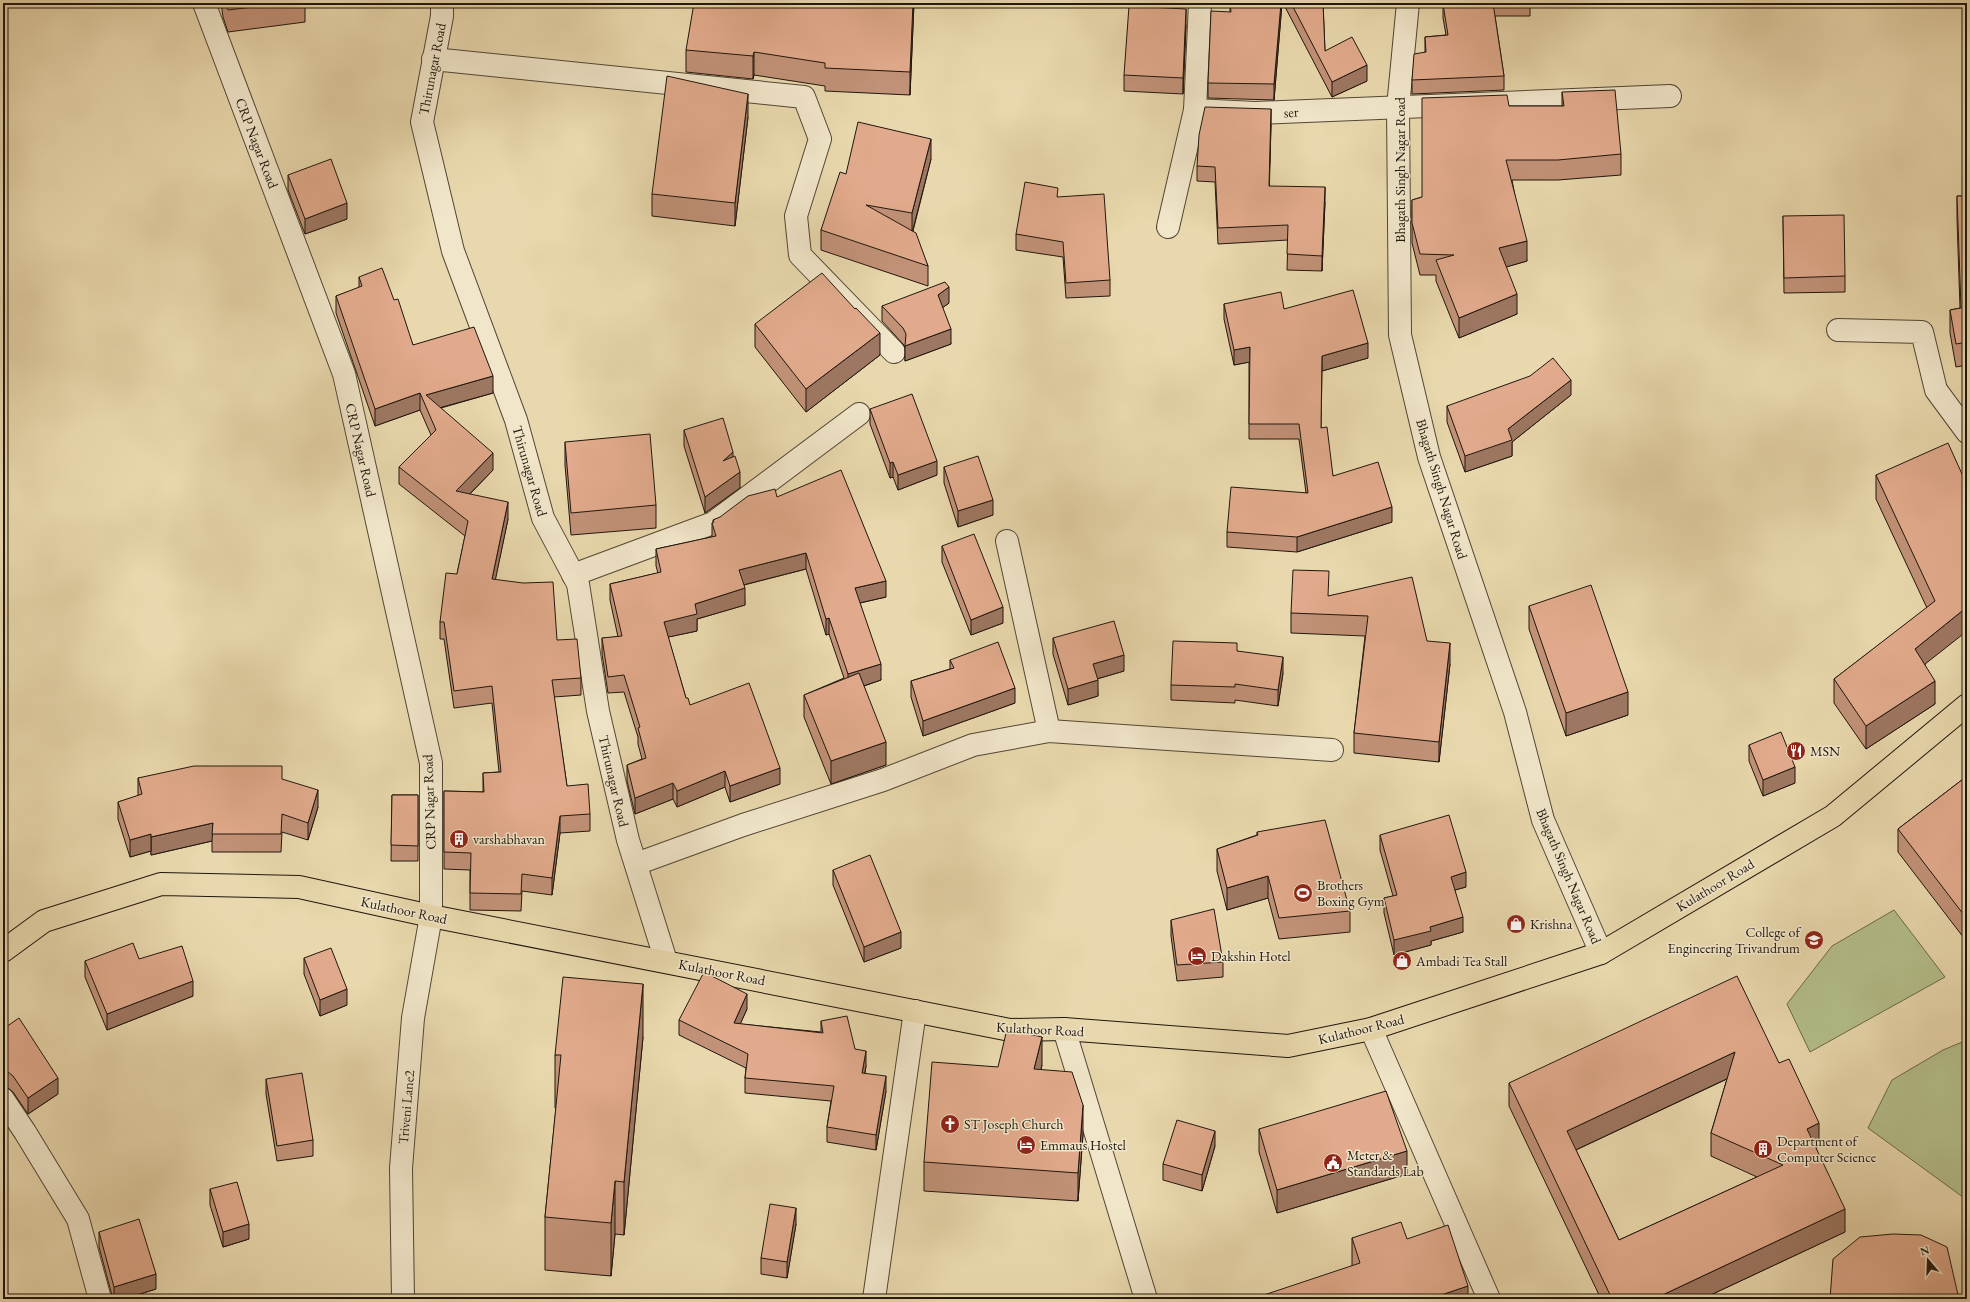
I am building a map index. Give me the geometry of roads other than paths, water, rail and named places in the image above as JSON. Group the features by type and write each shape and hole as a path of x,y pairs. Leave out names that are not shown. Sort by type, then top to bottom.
{"main road":[{"name":"Kulathoor Road","path":"3,951 44,921 161,884 299,887 431,916 666,961 1010,1030 1064,1029 1288,1046 1371,1029 1601,953 1833,816 1967,705"}],"street":[{"name":"CRP Nagar Road","path":"204,3 344,374 431,763 431,916"},
{"name":"Thirunagar Road","path":"442,3 442,16 422,122 453,251 516,420 543,518 578,584 598,711 628,840 666,961"},
{"path":"1168,227 1195,110 1200,3"},
{"name":"Bhagath Singh Nagar Road","path":"1408,3 1398,107 1400,335 1430,457 1515,712 1543,820 1601,953"},
{"path":"433,59 804,97 820,138 796,216 800,254 894,352"},
{"name":"ser","path":"1195,110 1255,113 1670,96"},
{"path":"1838,330 1922,332 1936,390 1967,432"},
{"path":"573,576 713,523 860,414"},
{"path":"1007,541 1049,731"},
{"path":"636,864 743,825 883,780 973,745 1049,731 1332,750"},
{"name":"Triveni Lane2","path":"402,1299 401,1168 414,1018 431,916"},
{"path":"874,1299 915,1011"},
{"path":"1064,1029 1146,1299"},
{"path":"1371,1029 1489,1299"},
{"path":"3,1099 78,1219 100,1299"}],"place":[{"name":"MSN","path":"1796,751"},
{"name":"varshabhavan","path":"459,839"},
{"name":"Brothers Boxing Gym","path":"1303,893"},
{"name":"Krishna","path":"1516,924"},
{"name":"College of Engineering Trivandrum","path":"1814,940"},
{"name":"Dakshin Hotel","path":"1197,956"},
{"name":"Ambadi Tea Stall","path":"1402,961"},
{"name":"ST Joseph Church","path":"950,1124"},
{"name":"Emmaus Hostel","path":"1026,1145"},
{"name":"Department of Computer Science","path":"1763,1149"},
{"name":"Meter & Standards Lab","path":"1333,1163"}]}
